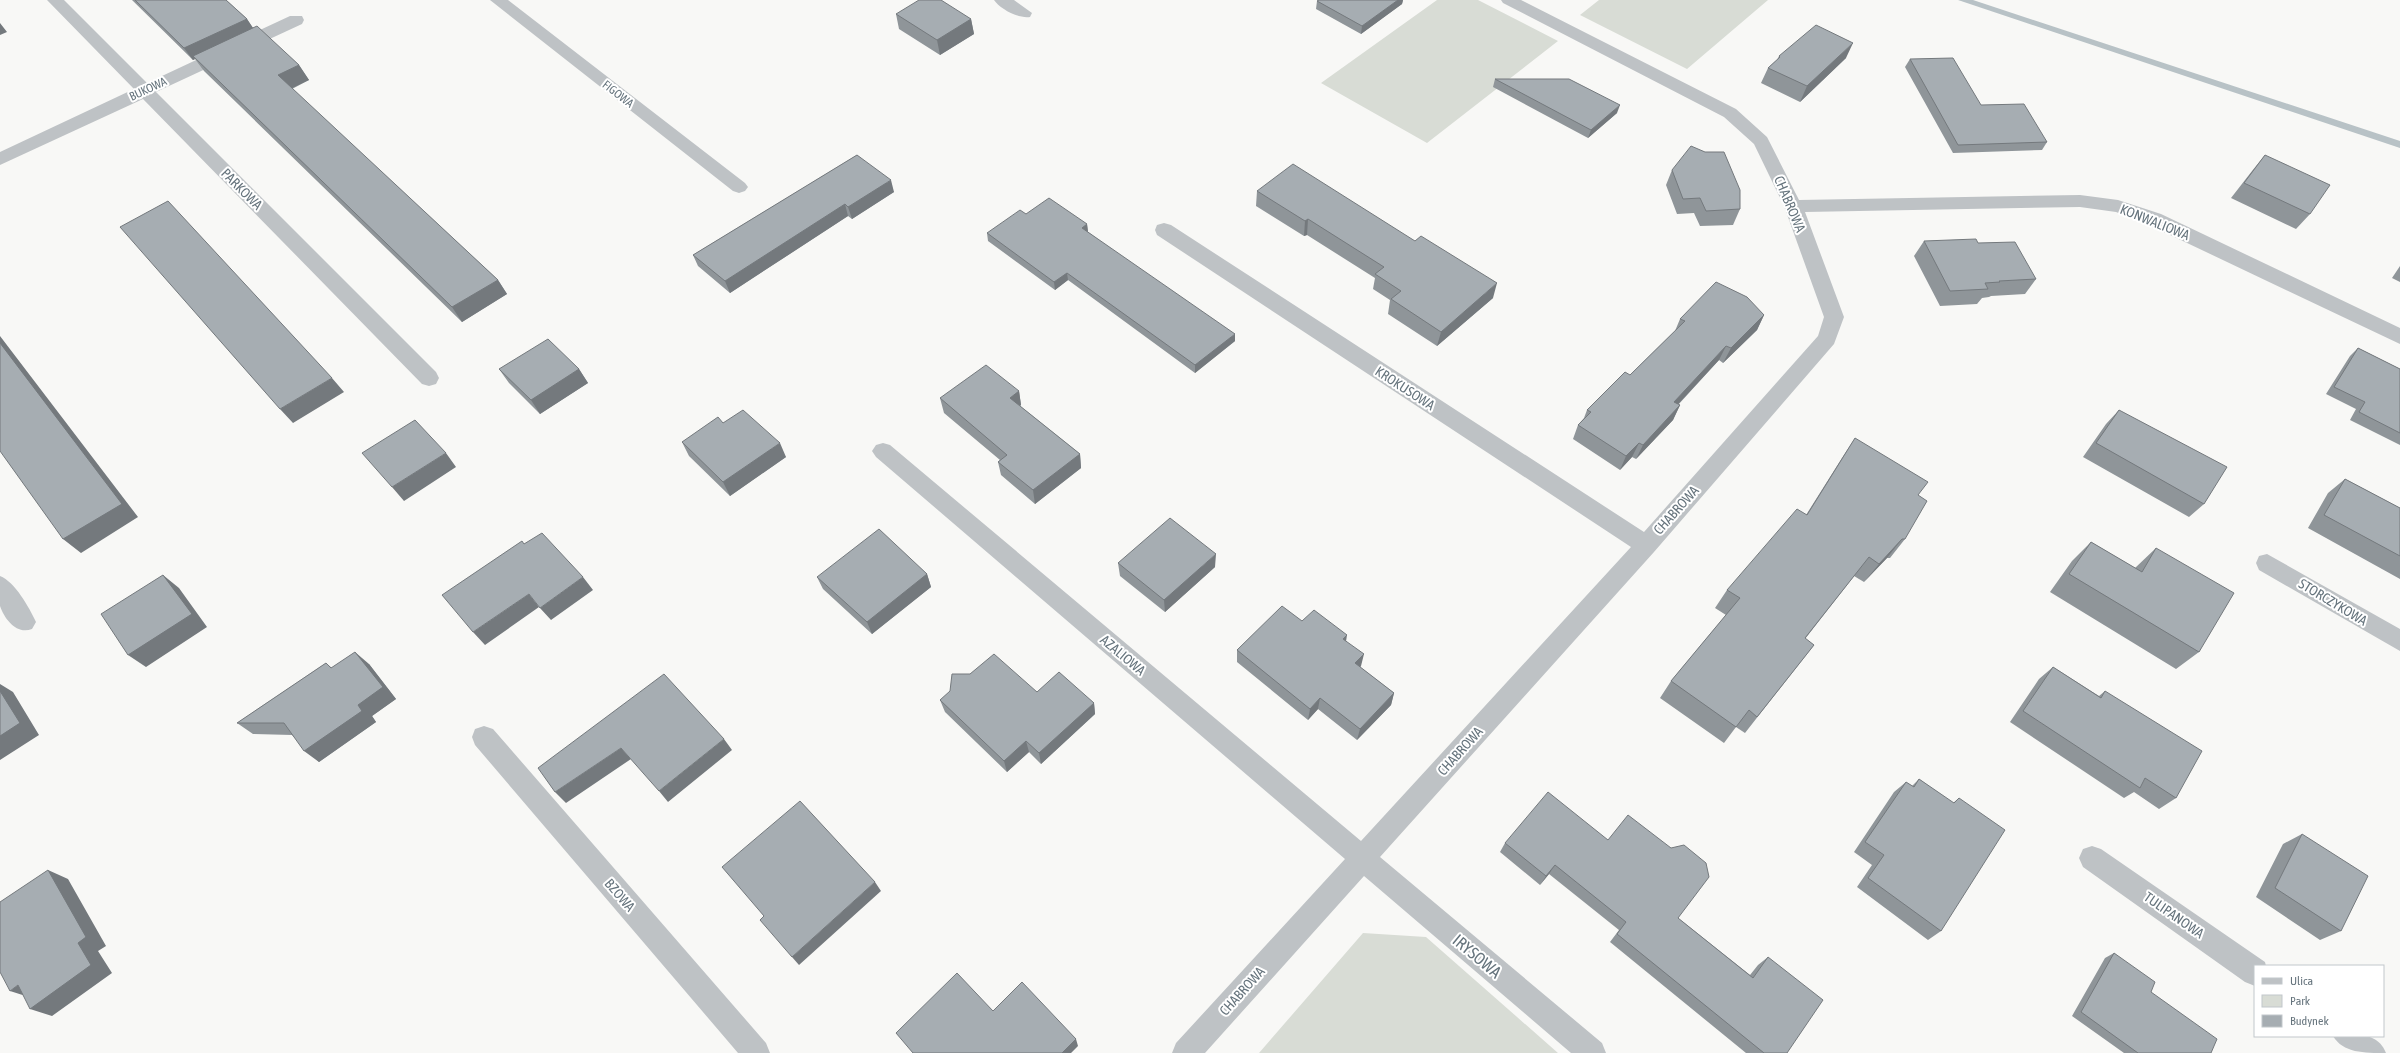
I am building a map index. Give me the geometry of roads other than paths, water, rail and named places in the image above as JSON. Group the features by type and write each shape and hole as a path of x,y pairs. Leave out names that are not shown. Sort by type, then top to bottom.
{"street":[{"name":"PARKOWA","path":"55,0 429,378"},
{"name":"FIGOWA","path":"498,0 739,187"},
{"path":"1002,0 1024,13"},
{"name":"CHABROWA","path":"1186,1053 1646,545 1827,339 1834,317 1793,206 1761,141 1730,113 1509,0"},
{"name":"BUKOWA","path":"0,159 296,20"},
{"name":"KONWALIOWA","path":"1793,206 2080,200 2118,206 2154,219 2400,337"},
{"name":"KROKUSOWA","path":"1164,230 1646,545"},
{"name":"AZALIOWA","path":"883,451 1363,859"},
{"name":"STORCZYKOWA","path":"2267,563 2400,642"},
{"path":"0,586 24,622"},
{"name":"BZOWA","path":"484,737 756,1053"},
{"name":"TULIPANOWA","path":"2092,858 2254,971"},
{"name":"IRYSOWA","path":"1363,859 1592,1053"},
{"path":"2349,1037 2372,1053"}],"waterway":[{"path":"1963,0 2400,145"}]}
